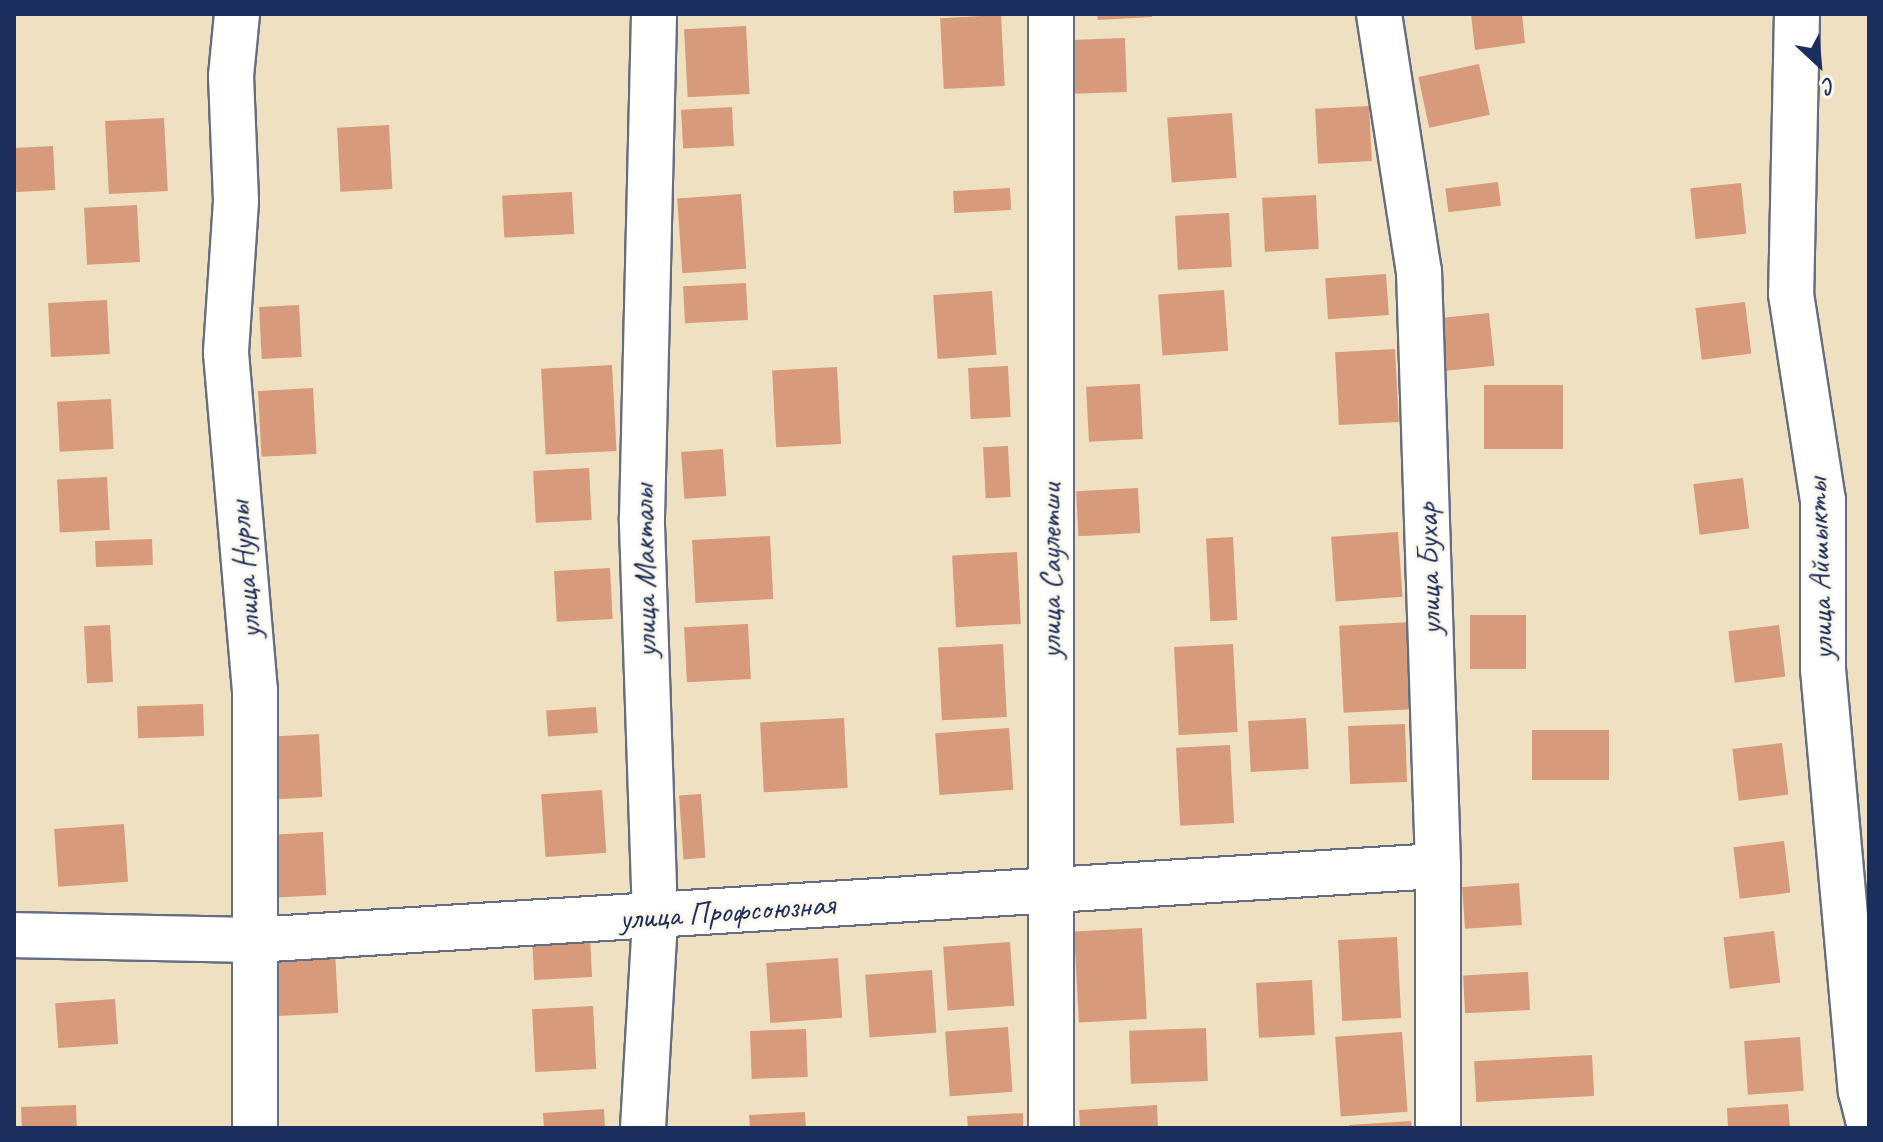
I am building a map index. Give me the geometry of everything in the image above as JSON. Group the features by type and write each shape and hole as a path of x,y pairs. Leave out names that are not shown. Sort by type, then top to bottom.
{"street":[{"name":"улица Нурлы","path":"237,14 231,76 236,201 226,353 255,690 255,1128"},
{"name":"улица Макталы","path":"643,1128 655,917 642,517 654,14"},
{"name":"улица Саулетши","path":"1051,14 1051,1128"},
{"name":"улица Бухар","path":"1379,14 1419,271 1438,866 1438,1128"},
{"name":"улица Айшыкты","path":"1797,14 1791,294 1823,500 1823,669 1861,1091 1869,1124"},
{"name":"улица Профсоюзная","path":"14,935 254,940 1438,866"}],"building":[{"path":"1097,14 1152,14 1152,17 1098,20"},
{"path":"1471,14 1522,14 1525,43 1475,50"},
{"path":"1001,15 1005,86 944,89 940,18"},
{"path":"746,26 750,94 688,97 684,29"},
{"path":"1125,38 1127,92 1073,94 1071,40"},
{"path":"1479,64 1490,115 1429,128 1418,77"},
{"path":"1369,106 1372,161 1318,164 1315,109"},
{"path":"732,107 734,146 683,149 681,110"},
{"path":"1232,113 1237,178 1172,182 1167,118"},
{"path":"164,118 168,191 109,194 105,121"},
{"path":"389,125 392,189 340,192 337,128"},
{"path":"53,146 55,190 16,192 14,148"},
{"path":"1498,182 1501,206 1448,212 1445,188"},
{"path":"1741,183 1746,234 1696,239 1690,188"},
{"path":"1010,188 1011,210 954,213 953,191"},
{"path":"572,192 574,234 504,238 502,196"},
{"path":"741,194 746,269 682,273 677,198"},
{"path":"1316,195 1319,249 1265,252 1262,198"},
{"path":"137,205 140,262 87,265 84,208"},
{"path":"1229,213 1232,267 1178,270 1175,216"},
{"path":"1386,274 1389,315 1328,319 1325,278"},
{"path":"746,283 748,320 685,323 683,286"},
{"path":"1224,290 1228,351 1162,355 1158,295"},
{"path":"992,291 996,355 938,359 933,295"},
{"path":"107,300 110,354 51,357 48,303"},
{"path":"1745,302 1751,354 1702,360 1695,308"},
{"path":"299,305 302,357 262,359 259,307"},
{"path":"1489,313 1495,366 1444,371 1438,318"},
{"path":"1395,349 1399,422 1339,425 1335,352"},
{"path":"612,365 617,451 546,455 541,369"},
{"path":"1008,366 1011,417 971,419 968,368"},
{"path":"837,367 841,444 776,447 772,370"},
{"path":"1140,384 1143,439 1089,442 1086,387"},
{"path":"1484,385 1563,385 1563,449 1484,449"},
{"path":"313,388 316,454 262,457 258,391"},
{"path":"111,399 114,449 60,452 57,402"},
{"path":"1008,446 1011,497 986,498 983,447"},
{"path":"723,449 726,496 684,499 681,452"},
{"path":"589,468 592,520 536,523 533,471"},
{"path":"107,477 110,530 60,533 57,480"},
{"path":"1743,478 1749,529 1700,535 1693,484"},
{"path":"1138,488 1140,533 1078,536 1076,491"},
{"path":"1398,532 1403,597 1336,602 1331,537"},
{"path":"770,536 773,599 695,603 692,540"},
{"path":"1233,537 1237,620 1210,621 1206,538"},
{"path":"152,539 153,565 96,567 95,541"},
{"path":"1017,552 1021,624 956,627 952,555"},
{"path":"610,568 613,619 557,622 554,571"},
{"path":"1470,615 1526,615 1526,669 1470,669"},
{"path":"1412,622 1417,709 1344,713 1339,626"},
{"path":"748,624 751,679 687,682 684,627"},
{"path":"110,625 113,682 87,683 84,626"},
{"path":"1779,625 1785,677 1735,683 1728,631"},
{"path":"1003,644 1007,717 942,720 938,647"},
{"path":"1233,644 1238,732 1179,735 1174,647"},
{"path":"203,704 204,736 138,738 137,706"},
{"path":"596,707 598,733 548,736 546,710"},
{"path":"844,718 848,788 764,792 760,722"},
{"path":"1306,718 1309,769 1251,772 1248,721"},
{"path":"1405,724 1407,782 1350,784 1348,726"},
{"path":"1009,728 1013,790 940,795 935,733"},
{"path":"1532,730 1609,730 1609,780 1532,780"},
{"path":"319,734 322,797 261,800 258,737"},
{"path":"1782,743 1788,795 1739,801 1732,749"},
{"path":"1230,745 1234,823 1180,826 1176,748"},
{"path":"602,790 606,853 546,857 541,794"},
{"path":"701,794 705,858 684,859 679,796"},
{"path":"124,824 128,882 58,887 54,829"},
{"path":"323,832 326,895 265,898 262,835"},
{"path":"1784,841 1790,893 1740,899 1733,847"},
{"path":"1519,883 1522,925 1465,929 1462,887"},
{"path":"1142,928 1147,1019 1079,1022 1074,932"},
{"path":"1774,931 1780,983 1730,989 1723,937"},
{"path":"590,937 592,977 534,980 532,940"},
{"path":"1397,937 1401,1018 1342,1021 1338,940"},
{"path":"1010,942 1014,1006 948,1011 943,947"},
{"path":"335,950 338,1013 277,1016 274,953"},
{"path":"838,958 842,1018 770,1023 766,963"},
{"path":"932,970 936,1033 870,1038 865,975"},
{"path":"1528,972 1530,1010 1465,1013 1463,975"},
{"path":"1312,980 1315,1035 1259,1038 1256,983"},
{"path":"115,999 118,1044 58,1048 55,1003"},
{"path":"593,1006 596,1069 535,1072 532,1009"},
{"path":"1008,1027 1013,1092 950,1096 945,1031"},
{"path":"1206,1028 1208,1081 1131,1084 1129,1031"},
{"path":"806,1029 808,1077 752,1079 750,1031"},
{"path":"1402,1032 1408,1112 1341,1116 1335,1037"},
{"path":"1800,1037 1804,1091 1748,1095 1744,1041"},
{"path":"1592,1055 1594,1096 1476,1102 1474,1061"},
{"path":"1788,1104 1790,1128 1728,1128 1727,1108"},
{"path":"76,1105 77,1128 22,1128 21,1107"},
{"path":"1157,1105 1158,1128 1080,1128 1079,1110"},
{"path":"604,1109 605,1128 544,1128 543,1113"},
{"path":"805,1112 806,1128 750,1128 749,1115"},
{"path":"1023,1113 1023,1128 968,1128 967,1116"},
{"path":"1411,1121 1412,1128 1349,1128 1349,1125"}]}
